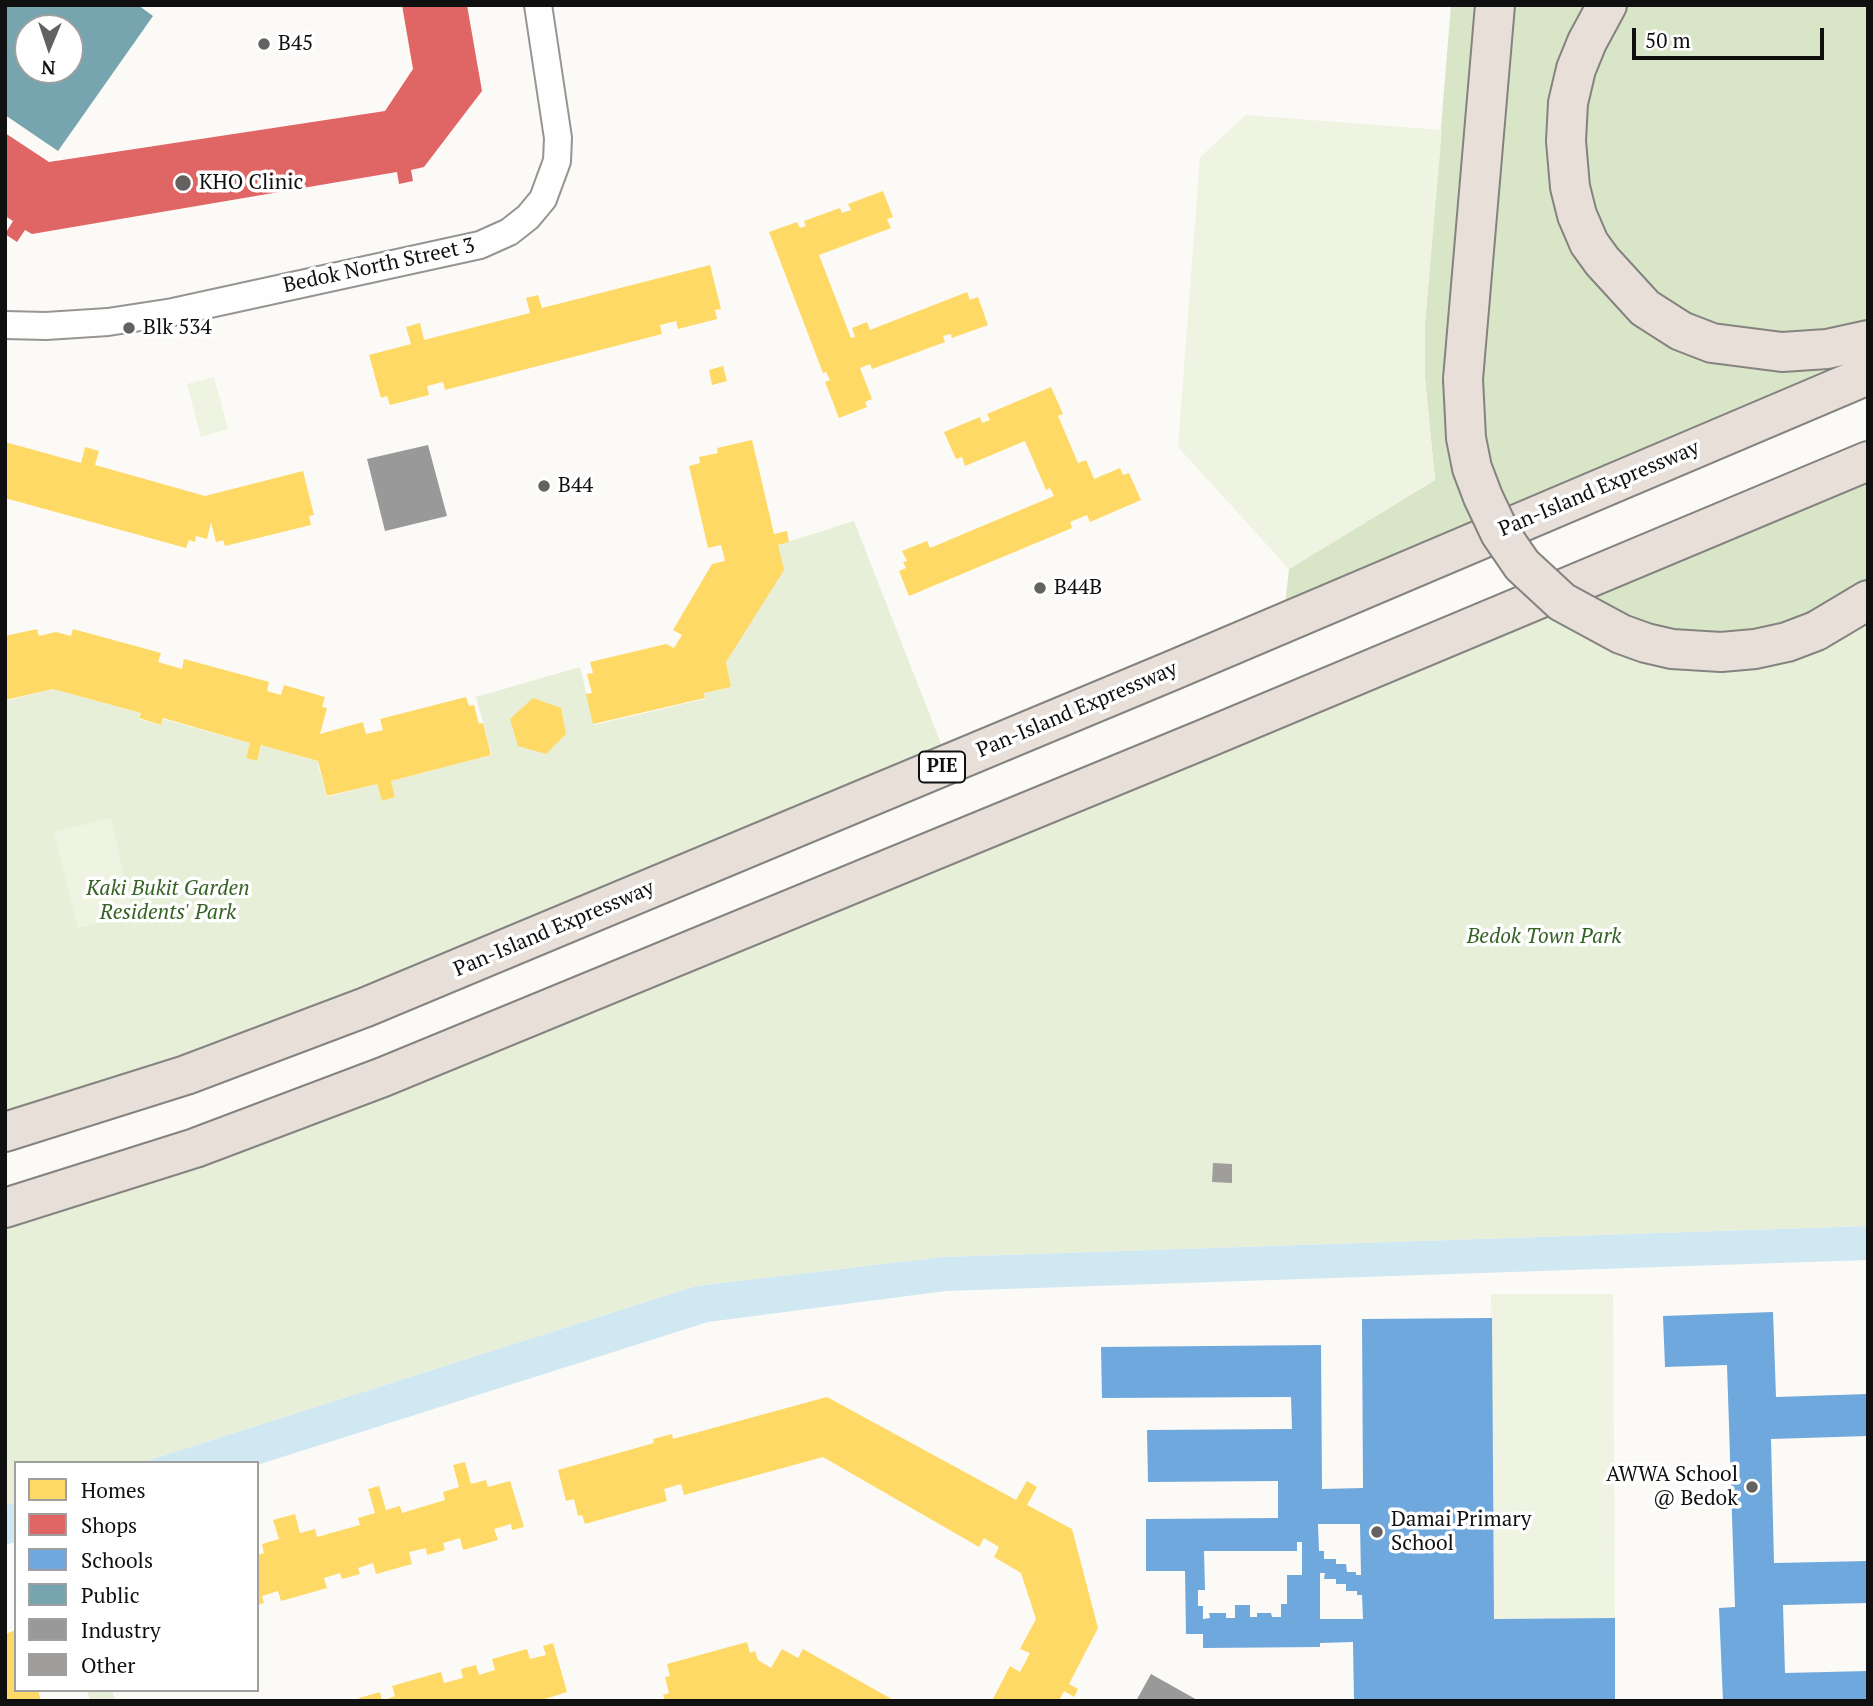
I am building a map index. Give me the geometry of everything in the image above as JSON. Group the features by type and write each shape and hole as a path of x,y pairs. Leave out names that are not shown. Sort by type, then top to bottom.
{"highway":[{"path":"1495,5 1463,379 1469,453 1477,483 1500,533 1522,565 1562,602 1621,634 1672,649 1721,652 1755,649 1787,642 1816,631 1868,600"},
{"path":"1607,5 1576,69 1568,103 1566,141 1570,187 1577,215 1589,243 1602,261 1623,287 1646,308 1681,331 1712,343 1782,352 1827,349 1868,340"},
{"name":"Pan-Island Expressway","path":"5,1132 186,1075 366,1007 1159,676 1868,375"},
{"path":"5,1208 183,1153 383,1077 1202,740 1868,461"}],"street":[{"name":"Bedok North Street 3","path":"5,325 46,326 142,317 480,245 509,232 528,217 543,199 557,162 558,138 538,5"}],"green space":[{"path":"1451,5 1868,5 1868,375 1283,623 1289,569 1435,480 1425,379 1425,323"},
{"path":"1246,115 1442,130 1425,323 1425,379 1435,480 1289,569 1178,447 1200,157"},
{"path":"214,377 228,429 201,437 187,384"},
{"path":"1868,461 1868,600 1721,652 1557,591"},
{"name":"Kaki Bukit Garden Residents' Park","path":"854,521 947,759 359,999 5,1125 5,701 53,689 140,713 139,719 161,725 163,719 250,743 246,758 256,761 262,745 317,761 327,797 377,784 382,801 395,797 391,781 492,755 476,697 580,667 594,725 705,699 704,693 731,687 726,662 778,545"},
{"name":"Bedok Town Park","path":"1555,608 1868,613 1868,1226 943,1257 696,1286 146,1461 14,1461 14,1503 5,1506 5,1227 201,1167 358,1106"},
{"path":"111,818 133,915 78,928 54,832"},
{"path":"1491,1294 1613,1294 1615,1618 1494,1619"},
{"path":"88,1692 113,1692 115,1701 90,1701"}],"water":[{"path":"1868,1226 1868,1260 946,1291 708,1322 259,1464 259,1461 146,1461 696,1286 943,1257"},
{"path":"14,1503 14,1543 5,1545 5,1506"}],"building: Homes":[{"path":"883,191 893,217 887,219 891,228 819,255 851,338 855,337 852,328 867,322 870,330 967,292 970,300 978,297 988,325 952,338 951,334 943,336 945,342 872,369 870,364 860,368 872,399 865,402 867,407 839,418 825,382 830,380 826,372 823,373 769,232 797,222 800,228 806,226 804,221 840,208 842,213 851,210 848,204"},
{"path":"710,265 721,309 715,310 717,319 678,329 676,321 660,325 662,334 445,390 443,382 427,386 429,395 390,405 387,396 381,398 369,355 411,344 406,327 420,323 424,340 530,313 526,298 538,295 542,308"},
{"path":"723,366 727,381 712,385 709,370"},
{"path":"1051,387 1063,414 1058,416 1078,463 1086,460 1094,479 1120,468 1123,475 1129,473 1141,500 1090,522 1087,515 1070,522 1072,528 909,596 899,571 906,568 903,562 907,561 902,551 927,541 930,548 1054,496 1050,488 1046,490 1025,441 965,466 962,457 956,459 944,432 980,417 982,423 990,420 987,414"},
{"path":"752,440 774,534 787,531 789,542 778,545 784,570 726,662 731,687 704,693 705,698 593,724 586,694 592,693 587,674 593,673 590,662 666,644 674,648 682,635 673,630 712,564 725,561 721,545 708,548 689,466 700,463 699,457 718,453 717,448"},
{"path":"5,442 81,463 85,447 99,451 95,465 205,496 303,471 314,515 309,516 311,525 225,546 223,540 216,542 211,522 207,539 196,536 195,542 189,540 186,548 5,498"},
{"path":"37,629 39,636 56,632 71,636 73,629 161,653 158,662 182,669 184,659 269,682 267,691 281,695 284,685 325,697 322,707 327,708 320,734 363,722 366,734 383,730 380,719 466,697 469,706 474,705 479,724 483,723 491,755 391,781 395,797 382,801 377,784 327,796 318,761 261,745 257,761 246,758 250,743 163,718 161,725 139,718 141,713 53,689 5,700 5,636"},
{"path":"533,698 561,708 566,734 546,754 518,746 510,719"},
{"path":"827,1397 1016,1500 1027,1481 1037,1487 1027,1505 1072,1529 1098,1628 1069,1684 1078,1689 1074,1697 1064,1691 1059,1701 993,1699 1010,1666 1020,1672 1030,1653 1020,1649 1036,1619 1021,1573 994,1557 999,1547 984,1538 979,1547 823,1457 684,1495 681,1484 664,1489 667,1501 585,1524 582,1515 578,1516 574,1499 566,1501 558,1470 654,1443 653,1439 672,1434 673,1439"},
{"path":"465,1462 471,1484 486,1480 488,1487 510,1481 524,1527 512,1530 511,1524 494,1529 498,1540 463,1550 460,1538 443,1543 445,1550 427,1555 426,1548 409,1552 412,1564 376,1574 373,1563 358,1568 360,1574 342,1579 340,1573 324,1578 327,1588 281,1601 278,1591 262,1596 264,1603 259,1604 259,1554 264,1553 262,1544 279,1539 273,1520 295,1514 300,1533 315,1529 317,1537 360,1525 358,1518 375,1513 368,1489 379,1486 386,1510 400,1506 402,1513 445,1500 443,1492 459,1487 453,1465"},
{"path":"14,1631 14,1692 39,1692 41,1701 5,1701 5,1634"},
{"path":"747,1642 750,1653 755,1651 758,1660 771,1668 782,1649 798,1658 803,1649 895,1701 665,1701 663,1695 669,1693 665,1677 670,1676 667,1664"},
{"path":"553,1643 567,1692 545,1699 546,1701 382,1701 395,1696 392,1686 441,1672 444,1683 463,1678 461,1669 476,1665 479,1675 495,1670 492,1659 527,1649 530,1659 546,1655 543,1646"},
{"path":"380,1692 382,1701 360,1701 359,1698"}],"building: Shops":[{"path":"402,5 467,5 482,91 424,167 411,170 413,181 399,184 397,172 32,234 25,230 17,242 5,234 13,221 5,216 5,133 49,162 385,111 413,69"}],"building: Schools":[{"path":"1773,1312 1776,1397 1868,1394 1868,1436 1771,1439 1774,1563 1868,1561 1868,1603 1783,1605 1785,1673 1868,1671 1868,1701 1723,1701 1719,1608 1735,1607 1727,1365 1665,1367 1663,1316"},
{"path":"1492,1318 1494,1619 1615,1618 1615,1701 1354,1701 1353,1642 1320,1643 1320,1647 1203,1648 1203,1634 1186,1634 1185,1571 1146,1571 1146,1519 1278,1518 1278,1481 1148,1482 1147,1430 1292,1429 1291,1397 1102,1398 1101,1347 1321,1345 1322,1489 1363,1488 1362,1319","holes":["1318,1524 1360,1524 1361,1575 1347,1572 1346,1564 1336,1564 1336,1559 1324,1559 1324,1551 1319,1551","1297,1542 1302,1542 1302,1575 1287,1575 1287,1604 1281,1604 1281,1617 1272,1617 1271,1613 1257,1613 1257,1617 1250,1617 1250,1605 1235,1605 1235,1618 1226,1618 1226,1613 1209,1613 1210,1618 1203,1619 1203,1606 1198,1606 1198,1590 1205,1590 1204,1551 1297,1551","1320,1573 1325,1573 1324,1579 1336,1579 1336,1584 1346,1584 1346,1591 1357,1591 1357,1595 1362,1595 1363,1619 1320,1619"]}],"building: Public":[{"path":"5,5 138,5 153,16 58,151 5,115"}],"building: Industry":[{"path":"428,445 447,516 385,531 367,459"},
{"path":"1151,1674 1199,1701 1136,1701"}],"building: Other":[{"path":"1213,1163 1232,1164 1232,1183 1212,1182"}],"place":[{"name":"B45","path":"264,44"},
{"name":"KHO Clinic","path":"183,183"},
{"name":"Blk 534","path":"129,328"},
{"name":"B44","path":"544,486"},
{"name":"B44B","path":"1040,588"},
{"name":"AWWA School @ Bedok","path":"1752,1487"},
{"name":"Damai Primary School","path":"1377,1532"}]}
